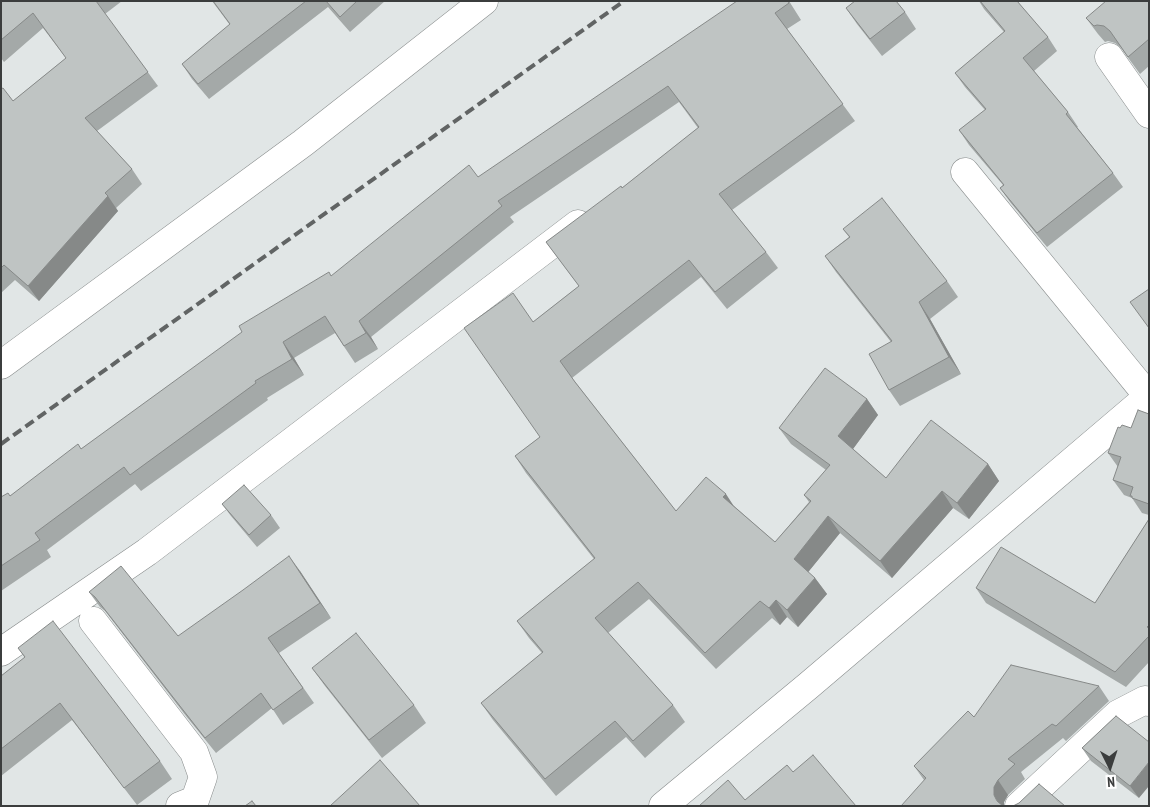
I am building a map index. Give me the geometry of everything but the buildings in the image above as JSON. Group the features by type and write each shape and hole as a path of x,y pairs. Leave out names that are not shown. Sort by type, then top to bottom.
{"street":[{"path":"1,365 302,142 484,1"},
{"path":"1109,57 1149,114"},
{"path":"663,806 1149,396 964,172"},
{"path":"1,652 147,552 597,209"},
{"path":"93,621 194,752 203,777 195,800 180,806"},
{"path":"1019,806 1118,714 1144,700 1149,702"}],"railway":[{"path":"1,444 624,1"}]}
